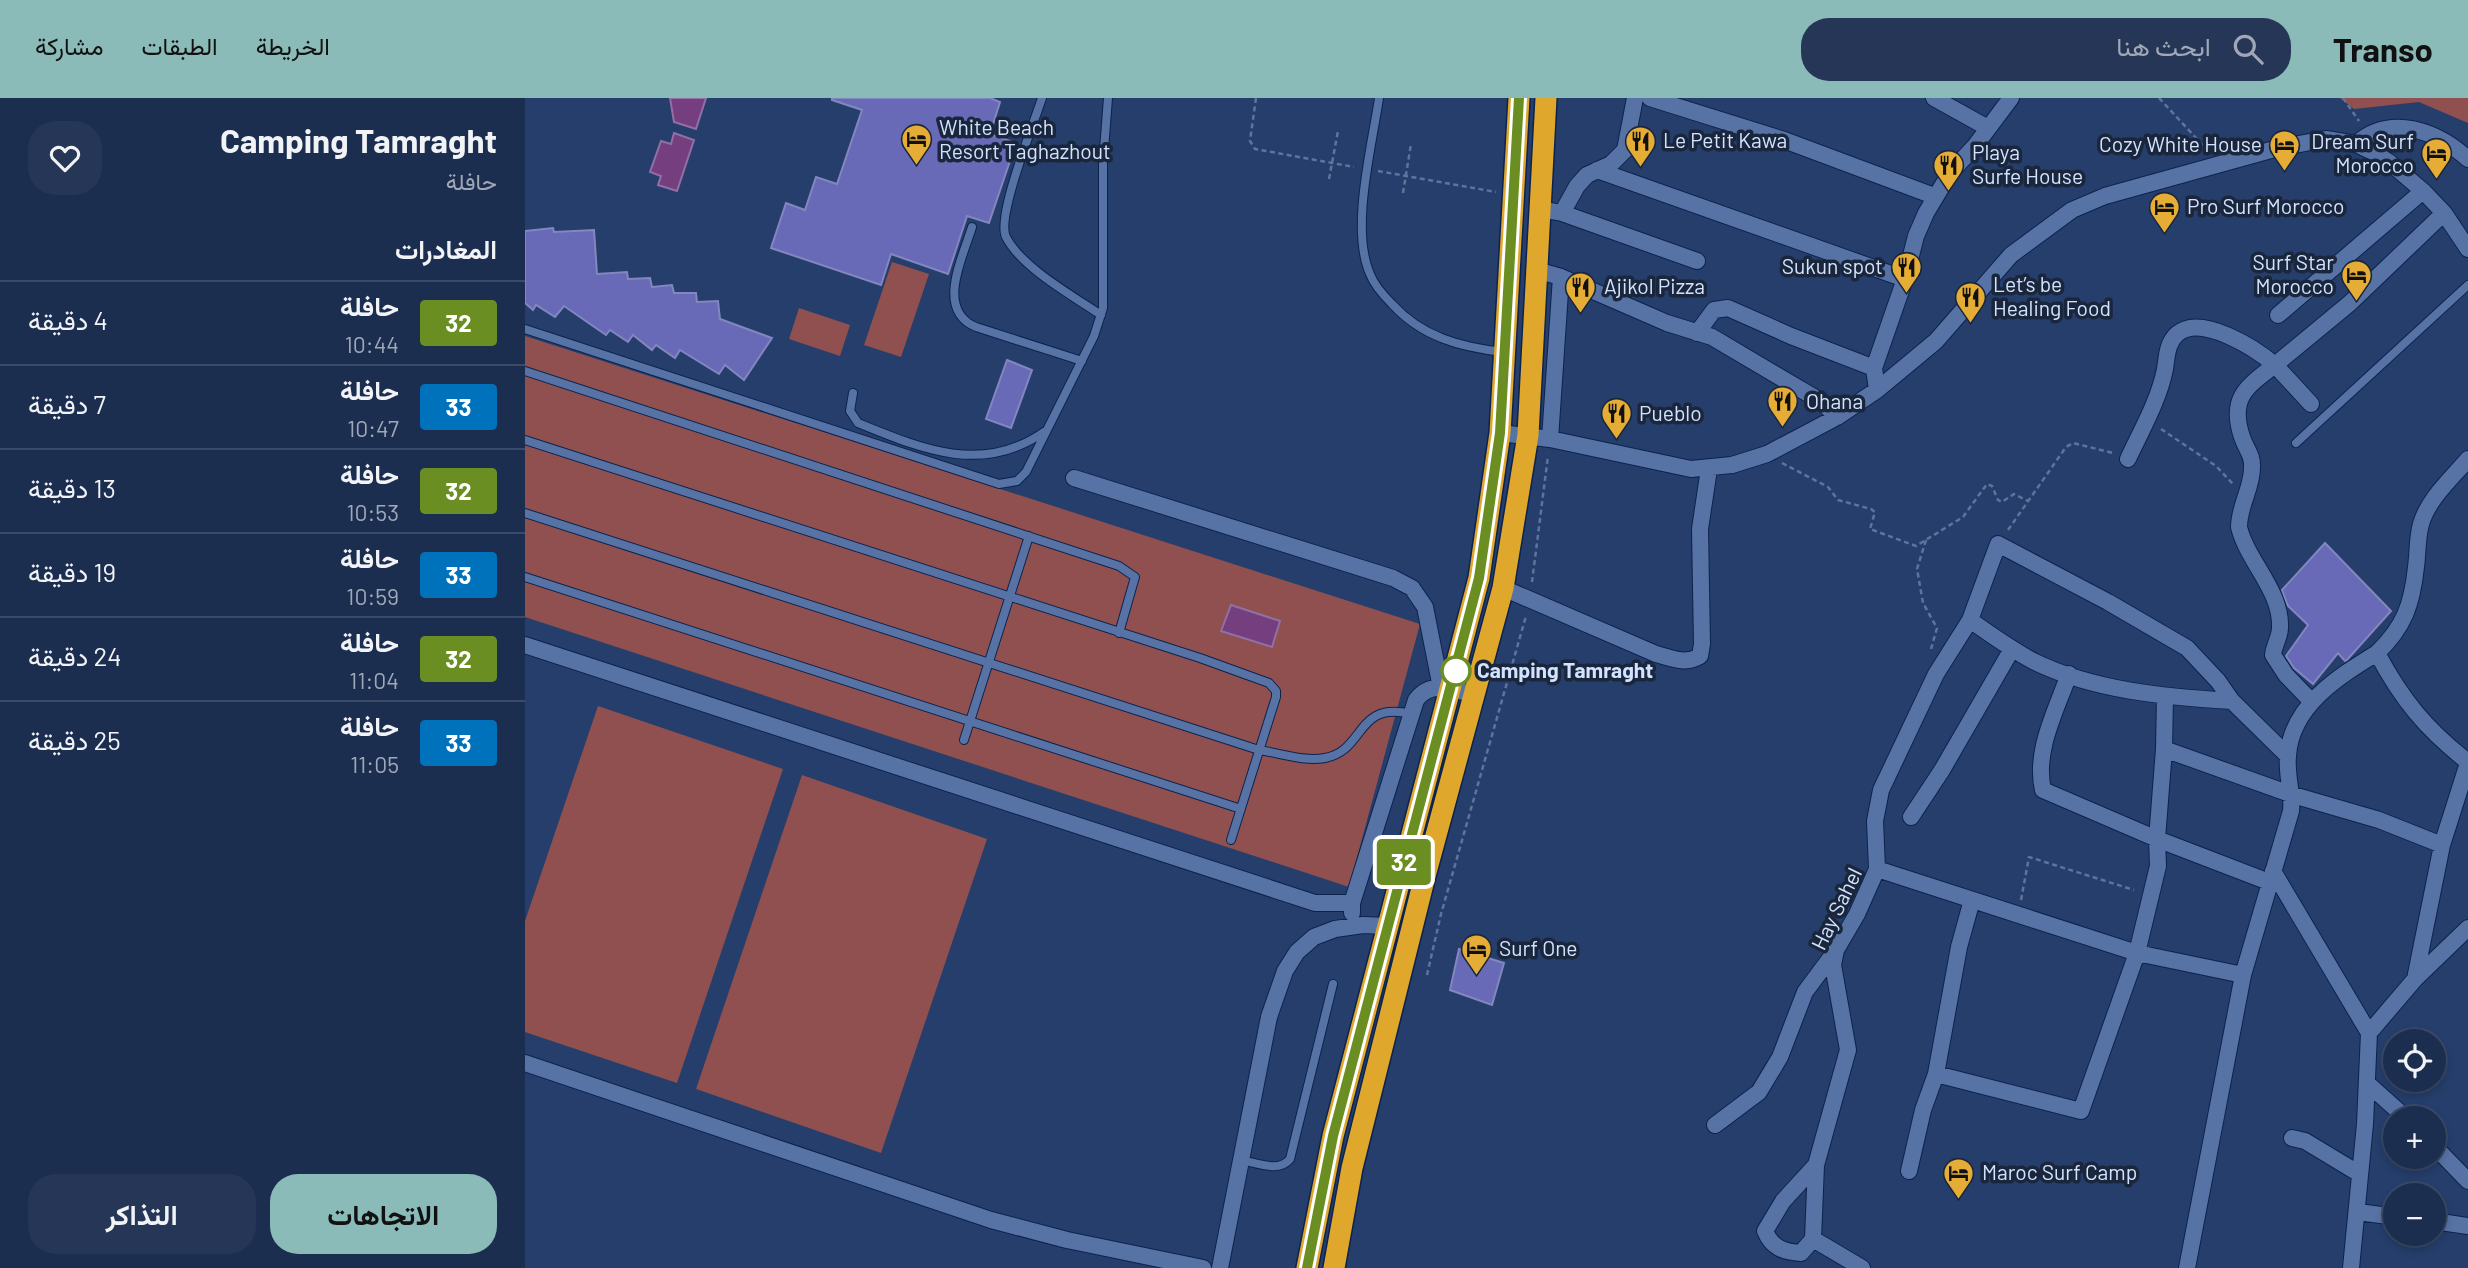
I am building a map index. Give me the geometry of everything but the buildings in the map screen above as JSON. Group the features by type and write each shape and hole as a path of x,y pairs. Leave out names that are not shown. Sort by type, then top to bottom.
{"highway":[{"path":"1307,1268 1333,1136 1446,689 1479,578 1500,433 1519,98"},
{"path":"1334,1268 1352,1168 1425,876 1503,588 1528,435 1546,98"}],"street":[{"path":"1562,213 1577,186 1597,170 1617,160 1625,149 1635,98"},
{"path":"1650,98 1784,140 1934,196"},
{"path":"1934,98 1988,128"},
{"path":"1877,390 1874,368 1905,279 1916,236 1934,196 2011,98"},
{"path":"1500,433 1550,439 1653,463 1709,469 1767,454 1837,417 1877,390 1936,341 2011,255 2072,210 2105,196 2219,162 2326,139 2362,139 2389,126 2423,132 2459,151 2468,159"},
{"path":"2362,139 2423,191 2444,213 2468,249"},
{"path":"1597,170 1905,279"},
{"path":"2278,315 2423,191"},
{"path":"1540,209 1562,213 1697,261"},
{"path":"2312,702 2286,675 2273,655 2280,627 2279,617 2269,586 2241,535 2239,517 2252,474 2252,456 2242,438 2237,406 2246,388 2350,303 2444,213"},
{"path":"1536,270 1561,277 1667,323 1697,333 1751,359 1822,402 1837,417"},
{"path":"1550,439 1561,277"},
{"path":"1697,333 1714,310 1728,308 1874,368"},
{"path":"2127,459 2147,418 2164,371 2169,343 2183,330 2215,331 2253,347 2275,365 2311,404"},
{"path":"1503,588 1656,654 1692,661 1700,656 1702,644 1700,529 1709,469"},
{"path":"2187,1268 2243,975 2285,838 2293,794 2288,756 2302,713 2331,683 2377,653 2392,639 2408,612 2425,514 2465,469"},
{"path":"1074,478 1393,578 1412,588 1425,607 1446,689"},
{"path":"1877,869 1877,801 1899,747 1936,674 1970,621 1998,544 2108,602 2187,649 2218,681 2232,701 2288,756"},
{"path":"1970,621 2011,649 2069,674 2165,697 2232,701"},
{"path":"525,645 1315,903 1352,903"},
{"path":"1911,817 1942,770 2011,649"},
{"path":"2377,653 2422,723 2468,763 2442,845 2415,979"},
{"path":"2069,674 2041,756 2039,773 2043,790 2157,839 2271,877 2369,1033 2365,1124 2358,1173 2358,1212 2351,1268"},
{"path":"1354,926 1352,903 1411,714 1421,693 1426,688 1475,695"},
{"path":"1936,1074 2081,1111 2137,953 2158,866 2157,839 2165,697"},
{"path":"2164,749 2293,794 2379,820 2442,845"},
{"name":"Hay Sahel","path":"1813,1239 1816,1165 1848,1050 1841,1003 1833,974 1836,950 1857,914 1877,869 2137,953 2243,975"},
{"path":"1909,1171 1923,1110 1936,1074 1959,947 1972,900"},
{"path":"1220,1268 1269,1017 1285,971 1297,952 1314,937 1354,926 1387,926"},
{"path":"2369,1033 2415,979 2468,928"},
{"path":"1715,1125 1759,1092 1780,1057 1805,992 1836,950"},
{"path":"525,1063 991,1220 1067,1240 1203,1268"},
{"path":"2367,1083 2393,1106"},
{"path":"2292,1138 2305,1141 2358,1173"},
{"path":"2446,1158 2468,1181"},
{"path":"1816,1165 1783,1201 1765,1231 1773,1245 1791,1252 1801,1253 1813,1239 1862,1268"},
{"path":"2358,1212 2383,1215"},
{"path":"2446,1223 2468,1226"}],"lane":[{"path":"1042,98 1003,214 1004,235 1032,266 1101,315"},
{"path":"525,329 999,484 1011,483 1022,477 1082,361 1101,315 1105,293 1103,163 1108,98"},
{"path":"1379,98 1362,230 1370,274 1401,314 1440,340 1467,348 1505,352"},
{"path":"972,227 954,292 953,301 961,318 976,327 1082,361"},
{"path":"2296,443 2468,285"},
{"path":"525,371 1119,566 1135,578 1119,633"},
{"path":"853,393 849,411 858,424 951,455 971,457 1012,450 1047,430"},
{"path":"525,440 1247,673 1269,683 1276,691 1276,697 1231,840"},
{"path":"525,513 1259,750 1325,758 1349,744 1372,717 1392,709 1411,714"},
{"path":"964,740 1029,536"},
{"path":"525,577 1241,809"},
{"path":"1241,1160 1275,1167 1286,1164 1290,1159 1333,984"}],"path":[{"path":"1256,98 1250,141 1255,149 1514,195"},
{"path":"2159,98 2219,162"},
{"path":"2343,98 2362,139"},
{"path":"1329,179 1338,131"},
{"path":"1403,193 1411,144"},
{"path":"2147,418 2216,467 2244,496"},
{"path":"1998,544 2066,447 2073,443 2105,450 2127,459"},
{"path":"1767,454 1828,487 1836,493 1838,500 1871,509 1875,513 1871,529 1916,546 1963,517 1987,484 1992,486 1998,500 2002,502 2014,494 2028,501"},
{"path":"1427,975 1441,914 1529,601 1547,465"},
{"path":"1926,540 1917,569 1923,603 1937,628 1929,656 1936,674"},
{"path":"2019,914 2029,857 2151,895"}],"shaded area":[{"path":"670,98 706,98 696,129 674,122"},
{"path":"2340,98 2468,98 2468,123 2419,102 2354,109"},
{"path":"674,133 694,140 677,191 658,185 661,176 650,172 661,141 671,144"},
{"path":"892,262 929,274 901,357 864,345"},
{"path":"799,308 850,325 840,356 789,339"},
{"path":"525,336 1420,624 1349,887 525,617"},
{"path":"1231,605 1280,621 1272,647 1221,631"},
{"path":"598,706 783,769 677,1083 525,1032 525,921"},
{"path":"802,775 987,839 881,1153 696,1089"}],"bus line":[{"name":"32","path":"1307,1268 1333,1136 1462,652 1479,578 1500,433 1519,98"}],"place":[{"name":"White Beach Resort Taghazhout","path":"916,167"},
{"name":"Le Petit Kawa","path":"1640,168"},
{"name":"Cozy White House","path":"2285,172"},
{"name":"Dream Surf Morocco","path":"2437,181"},
{"name":"Playa Surfe House","path":"1949,192"},
{"name":"Pro Surf Morocco","path":"2164,234"},
{"name":"Sukun spot","path":"1906,294"},
{"name":"Surf Star Morocco","path":"2357,302"},
{"name":"Ajikol Pizza","path":"1581,314"},
{"name":"Let’s be Healing Food","path":"1970,324"},
{"name":"Ohana","path":"1783,429"},
{"name":"Pueblo","path":"1616,441"},
{"name":"Camping Tamraght","path":"1456,671"},
{"name":"Surf One","path":"1476,976"},
{"name":"Maroc Surf Camp","path":"1959,1200"}]}
